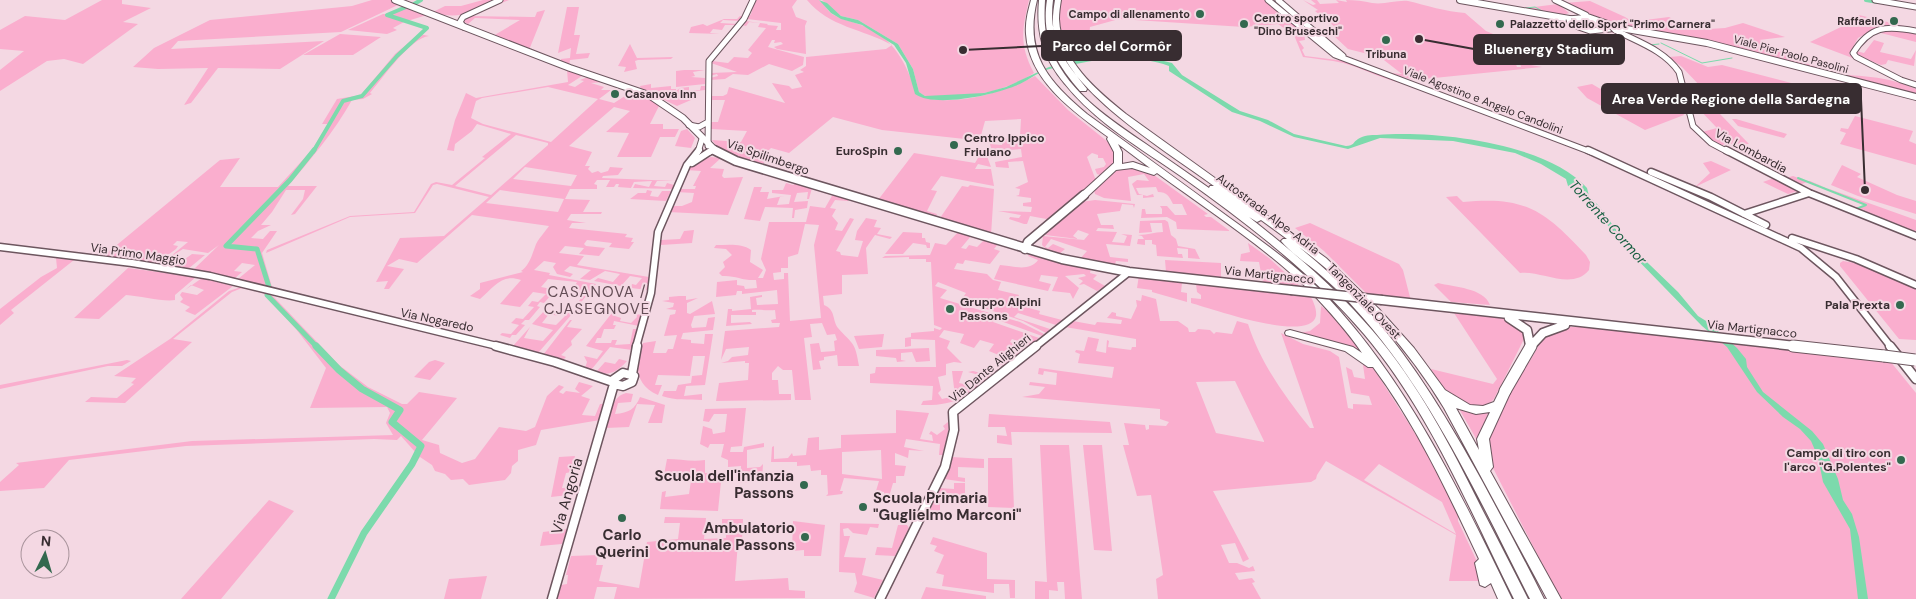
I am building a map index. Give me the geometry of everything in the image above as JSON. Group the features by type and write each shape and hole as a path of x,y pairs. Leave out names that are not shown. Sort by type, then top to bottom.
{"highway":[{"path":"1034,0 1028,37 1033,57 1048,81 1084,116 1283,263 1312,288 1349,328 1399,394 1440,467 1505,599"},
{"name":"Autostrada Alpe-Adria","path":"1042,0 1040,28 1057,53"},
{"name":"Autostrada Alpe-Adria","path":"1050,0 1048,27 1063,77 1288,252 1352,313 1388,357 1417,401 1520,599"},
{"name":"Tangenziale Ovest","path":"1058,0 1056,22 1057,53 1080,75 1105,110 1323,260 1396,334 1435,383 1554,599"},
{"name":"Autostrada Alpe-Adria","path":"1105,110 1291,244 1322,271 1372,322 1405,362 1437,410 1538,599"},
{"path":"1084,195 1114,168 1120,157 1116,145 1106,132"},
{"path":"1114,168 1125,165 1138,166 1174,182"},
{"path":"1290,333 1357,353 1371,362 1399,394"},
{"path":"1435,383 1452,401 1467,408 1482,411 1497,405"},
{"path":"1494,487 1482,447 1485,430 1505,391"},
{"path":"1464,516 1466,530 1486,571 1485,581"}],"main road":[{"name":"Via Spilimbergo","path":"396,0 570,68 649,95 671,108 714,150 754,167 1025,249 1129,272"},
{"name":"Viale Pier Paolo Pasolini","path":"1453,0 1536,17 1660,34"},
{"name":"Viale Pier Paolo Pasolini","path":"1460,0 1534,15 1660,34 1742,51 1916,97"},
{"path":"1025,249 1030,247 1037,237 1084,195"},
{"path":"1004,242 1023,242 1037,237"},
{"path":"1037,237 1041,248 1051,256"},
{"name":"Via Martignacco","path":"1129,272 1916,360"},
{"name":"Via Martignacco","path":"1495,313 1525,327 1529,332 1530,345"},
{"path":"1505,391 1530,345 1536,322 1540,319 1544,325 1542,332 1530,345"},
{"name":"Via Martignacco","path":"1542,332 1556,326 1585,324"}],"street":[{"path":"464,27 460,20 500,0"},
{"path":"714,150 708,122 709,61 744,19 752,0"},
{"name":"Viale Agostino e Angelo Candolini","path":"1268,0 1329,52 1605,157 1741,215 1789,239"},
{"name":"Viale Agostino e Angelo Candolini","path":"1278,0 1340,53 1354,62"},
{"path":"1555,0 1591,17"},
{"path":"1875,0 1916,7"},
{"path":"1571,8 1576,14 1571,20"},
{"path":"1571,20 1591,17"},
{"name":"Via Lombardia","path":"1591,17 1657,52 1675,66 1679,72 1692,123 1705,138 1732,156 1809,193 1916,236"},
{"name":"Via Lombardia","path":"1571,20 1583,30 1603,31 1625,36"},
{"path":"1916,31 1894,26 1883,27 1861,40 1852,53 1856,57 1901,80 1916,85"},
{"path":"1603,31 1611,27"},
{"path":"690,125 699,127 708,122"},
{"path":"697,157 702,139"},
{"name":"Via Angoria","path":"609,402 623,386 634,380 632,374 633,360 651,293 658,232 684,170 697,157 714,150"},
{"path":"1741,215 1809,193"},
{"path":"1789,239 1803,245 1844,255 1916,285"},
{"path":"1789,239 1844,255"},
{"path":"1789,239 1812,255 1836,277"},
{"path":"1803,245 1823,259 1916,379"},
{"name":"Via Primo Maggio","path":"0,247 187,272 269,291"},
{"path":"1823,259 1824,253 1834,252"},
{"name":"Via Dante Alighieri","path":"880,599 945,467 954,430 954,412 1129,272"},
{"name":"Via Nogaredo","path":"269,291 367,316 490,343 596,376 616,379"},
{"name":"Via Angoria","path":"552,599 616,379 633,360"},
{"path":"623,386 616,379 632,374"}],"shaded area":[{"path":"102,0 122,0 122,4 151,8 123,22 138,24 83,64 64,59 47,61 0,91 0,70 24,51 0,49 0,30 25,16 65,20"},
{"path":"372,0 391,0 400,4 341,32 178,41 171,49 324,41 280,69 218,68 191,103 184,105 208,68 158,69 133,67 154,48 210,20 352,6"},
{"path":"483,0 496,0 465,14 442,15 433,12 445,6 461,6"},
{"path":"502,0 509,0 470,16 535,17 537,12 545,10 529,50 493,36 520,20 475,18 468,24 463,21 467,16"},
{"path":"755,0 797,0 792,7 796,17 807,21 805,26 806,54 777,49 774,47 783,44 781,42 774,43 775,40 772,40 768,47 804,57 803,65 792,71 769,64 748,75 733,74 725,79 710,80 710,78 718,76 717,74 710,76 710,73 737,72 711,63 712,61 728,63 734,57 748,58 752,53 748,50 766,28 758,27 760,23 749,22 746,26 742,25 745,21 768,24 767,25 778,26 776,30 781,30 781,23 747,19 751,14"},
{"path":"807,0 819,0 832,14 873,30 891,44 836,22 825,16"},
{"path":"822,0 1029,0 1023,37 1026,54 1034,73 1009,86 982,94 953,97 925,96 919,92 913,69 898,44 858,20 841,16"},
{"name":"Centro sportivo \"Dino Bruseschi\"","path":"1060,0 1265,0 1304,34 1305,40 1299,41 1304,48 1302,50 1305,56 1346,61 1407,84 1392,81 1343,63 1303,57 1294,35 1278,24 1244,27 1119,19 1090,27 1087,58 1075,63 1067,48 1060,25"},
{"path":"1303,0 1313,5 1316,4 1311,0 1317,0 1320,4 1339,3 1336,0 1376,3 1408,1 1465,13 1486,31 1505,39 1495,40 1506,54 1516,56 1515,62 1517,67 1521,67 1520,63 1542,67 1414,80 1390,73 1402,74 1380,57 1348,49 1334,36 1338,36 1340,31 1315,11 1318,10"},
{"path":"1590,1 1625,17 1644,29 1612,26 1564,3"},
{"path":"1558,4 1569,13 1563,15 1517,9"},
{"path":"407,7 427,15 404,22 393,28 397,30 387,34 348,30 383,14 389,14"},
{"path":"567,7 579,7 574,35 580,35 576,54 590,53 588,58 570,60 569,65 561,62 561,59 570,58 571,48 558,53"},
{"path":"1859,15 1916,29 1902,26 1880,26 1858,38 1849,54 1879,68 1810,42 1845,25"},
{"path":"740,16 744,16 740,21 723,20 720,23 738,24 725,25 722,30 713,29 710,33 720,34 689,33 691,27 703,24 707,26 724,19 737,19"},
{"path":"1669,17 1693,30 1725,28 1743,23 1785,37 1759,40 1828,72 1650,30 1637,21"},
{"path":"1885,27 1916,33 1916,42 1877,32"},
{"path":"340,34 381,37 353,55 303,55"},
{"path":"419,34 429,36 422,38 405,51 370,93 372,94 363,99 352,100 330,134 288,186 317,186 295,214 291,215 303,199 305,190 286,190 261,225 271,225 258,231 251,238 263,239 270,231 277,231 262,253 271,289 238,279 255,265 242,263 234,271 242,272 234,279 193,270 219,245 208,253 183,249 172,256 185,259 192,254 205,255 188,269 159,266 188,242 177,241 173,245 178,246 176,249 154,265 101,258 220,160 240,158 220,187 278,187 309,153 315,149 313,148 328,124 322,124 337,99 361,95 395,54"},
{"path":"1874,40 1884,43 1880,52 1911,59 1916,50 1914,66 1888,60 1886,64 1881,65 1856,55 1856,51 1864,53"},
{"path":"630,44 637,58 673,57 671,59 638,60 635,61 637,69 624,72 626,67 618,66"},
{"path":"891,45 903,62 917,95 930,99 945,100 977,97 1009,88 1035,76 1068,110 1113,146 1116,163 1103,176 1097,174 1095,169 1104,167 1106,164 1103,158 1098,158 1098,155 1092,153 1087,157 1095,178 1098,179 1052,220 1030,216 1027,224 1024,224 1009,219 1010,217 1019,218 1021,215 998,211 1031,212 1032,207 1023,206 1023,203 1031,202 1031,198 1016,196 1019,195 1020,189 1015,188 1028,182 1023,161 1008,162 1009,168 996,167 995,162 1022,157 1021,149 992,152 990,144 1002,145 1003,139 1026,138 1020,137 1021,119 985,121 980,139 974,140 882,130 833,117 789,153 771,148 767,152 768,159 760,166 718,148 712,140 741,142 747,131 711,129 711,122 718,122 725,100 711,100 711,96 727,94 729,87 785,103 772,83 789,86 792,89 802,87 795,75 804,72 800,70 806,66 806,57 886,49"},
{"path":"1681,56 1708,67 1722,65 1818,90 1800,114 1722,109 1682,67 1669,57"},
{"path":"567,70 582,76 568,85 575,87 584,81 580,80 588,77 603,82 591,83 604,87 601,90 611,90 599,99 614,103 625,96 640,99 641,94 660,104 650,124 663,124 663,129 679,129 675,137 660,137 651,157 617,157 629,133 606,132 630,111 614,107 569,146 592,152 585,166 590,166 588,169 592,173 608,171 610,167 623,168 618,175 603,176 602,178 676,181 657,181 654,186 665,187 667,183 674,185 672,189 633,188 635,184 649,187 652,181 634,182 631,188 618,187 619,184 616,184 614,187 606,187 610,180 597,180 594,184 597,185 597,189 570,189 565,199 590,200 583,212 602,212 601,214 571,214 567,220 586,223 572,223 569,228 627,234 625,237 633,238 631,242 634,242 629,249 609,247 612,243 587,240 584,244 586,246 605,248 599,256 579,254 584,248 565,246 559,253 584,256 577,265 649,277 648,290 631,288 632,284 636,285 642,278 630,276 621,286 594,281 598,278 613,282 620,274 605,271 590,280 580,279 591,270 570,266 564,271 573,274 570,277 557,274 553,267 556,263 544,261 534,270 550,273 549,275 596,284 578,306 575,306 587,291 573,289 577,282 548,279 541,287 551,289 547,293 552,294 544,303 540,302 537,306 540,307 529,320 525,320 521,324 525,325 516,335 512,335 510,338 500,335 502,333 511,334 519,325 511,323 516,318 523,319 534,307 528,306 532,301 538,302 546,294 533,292 520,307 500,304 521,280 509,278 499,282 480,299 470,296 480,289 480,283 523,272 521,271 528,263 537,242 549,226 472,215 417,263 399,259 387,266 404,269 389,289 384,289 388,281 376,282 400,238 444,236 489,197 437,184 433,185 415,213 350,217 266,253 267,250 350,216 414,212 431,184 436,182 452,185 485,158 482,157 511,134 477,124 472,131 455,144 454,151 447,150 455,120 466,93 476,98 568,82","holes":["548,87 598,99 551,142 483,124 471,118 476,101 482,98","516,135 548,143 491,195 455,186","525,167 577,175 571,186 513,179","500,190 564,199 558,212 486,203"]},
{"path":"705,70 693,72 695,76 691,77 705,78 705,84 676,87 676,71"},
{"path":"1834,74 1877,78 1895,82 1916,89 1916,95"},
{"path":"651,84 651,88 671,86 671,89 676,89 676,91 680,88 689,87 689,91 700,90 701,86 705,86 705,90 688,92 691,100 677,106 641,89 640,86"},
{"path":"1592,84 1609,94 1633,92 1653,103 1678,103 1684,115 1645,130 1587,98 1577,87"},
{"path":"1689,84 1749,144 1725,144 1720,146 1702,132 1717,128 1698,108 1692,110 1684,85"},
{"path":"1855,116 1913,131 1909,141 1916,144 1916,165 1840,144 1846,133 1840,131 1841,128 1848,129"},
{"path":"1732,119 1787,134 1784,138 1738,126"},
{"path":"687,129 695,138 691,148 675,146 681,131"},
{"path":"984,148 991,167 978,164 975,169 991,169 994,186 941,176 931,190 937,191 927,211 937,214 935,218 878,200 914,153 975,163"},
{"path":"711,157 721,158 710,168 724,169 722,176 724,178 743,177 728,215 668,212 671,206 682,206 692,202 694,193 676,192 678,189 695,189 696,186 693,186 701,171 686,170 698,161"},
{"path":"1711,161 1731,170 1695,187 1710,173 1703,163"},
{"path":"1842,165 1861,174 1857,177 1897,195 1916,201 1916,214 1858,196 1831,185"},
{"path":"1126,167 1147,170 1208,214 1204,215 1206,217 1211,217 1230,231 1177,229 1176,222 1167,217 1141,218 1142,209 1145,209 1146,214 1162,214 1160,206 1167,206 1175,215 1187,215 1182,204 1173,204 1167,195 1158,192 1156,187 1136,188 1139,194 1143,195 1137,195 1132,184 1137,180 1149,181 1144,174 1128,177 1131,201 1104,198 1095,194 1094,190 1117,170"},
{"path":"1793,176 1809,182 1799,185 1786,178"},
{"path":"1774,178 1801,190 1788,194 1763,182"},
{"path":"786,183 793,185 796,183 812,188 809,199 807,199 808,192 797,193 794,202 808,201 807,208 795,210 794,218 792,218 793,208 765,207 760,221 744,219 754,187 762,187 760,192 769,192 767,199 784,196 780,197 777,205 789,204 791,195 772,193 772,190 783,190"},
{"path":"970,185 994,189 991,235 940,218 962,186 968,187"},
{"path":"1825,188 1916,220 1916,234 1856,211 1866,205"},
{"path":"647,190 652,191 650,196 658,197 662,191 671,191 666,201 630,199 638,193 646,193"},
{"path":"833,194 849,199 848,201 835,200 830,208 836,209 832,216 838,223 835,230 842,231 850,218 854,219 836,251 840,252 841,255 858,257 863,241 855,240 857,231 866,218 877,220 874,227 881,228 877,234 892,237 890,239 875,235 866,248 868,274 842,275 842,294 823,296 824,305 832,312 838,328 855,347 859,366 838,366 837,355 824,357 824,360 819,361 821,369 813,370 810,344 819,343 821,352 835,351 834,341 837,340 835,334 827,335 822,323 810,324 812,337 804,338 811,400 795,400 792,370 783,370 778,366 772,373 772,380 778,380 779,394 791,394 791,400 716,401 719,383 748,380 749,363 745,363 745,361 721,363 728,361 732,357 748,355 749,347 726,349 721,360 725,331 779,327 780,323 772,323 771,320 776,319 775,310 752,310 752,312 756,312 756,315 731,315 731,323 750,322 752,324 726,326 728,309 732,309 732,311 751,309 750,297 762,295 762,297 756,298 757,305 778,304 777,290 742,294 742,291 737,291 736,295 716,297 717,282 737,280 737,285 744,286 745,289 757,288 756,280 722,276 719,273 725,267 723,262 732,255 726,249 714,248 716,245 739,245 751,250 750,262 763,270 758,278 763,278 766,270 761,259 769,222 806,222 810,206 825,208","holes":["805,224 819,225 814,245 821,318 790,321 788,273 784,273 784,279 774,280 773,273 781,272 781,268 788,268 788,257 798,254"]},
{"path":"1153,194 1154,197 1143,198 1143,195"},
{"path":"1457,196 1463,202 1502,201 1532,209 1558,227 1586,255 1590,262 1589,270 1582,276 1574,279 1520,273 1446,197"},
{"path":"1095,200 1135,204 1134,208 1133,205 1122,204 1120,211 1097,214 1101,225 1113,225 1114,229 1098,228 1096,231 1117,232 1112,242 1124,243 1127,236 1121,234 1132,235 1130,246 1106,244 1110,257 1128,259 1128,262 1116,261 1114,267 1079,260 1087,251 1051,239 1045,247 1048,248 1053,244 1065,249 1058,255 1048,251 1042,245 1043,236 1084,240 1089,234 1078,230 1073,236 1078,239 1045,235 1081,202"},
{"path":"1165,220 1168,222 1171,235 1176,239 1178,246 1195,249 1200,259 1188,258 1188,249 1177,248 1178,254 1182,254 1183,258 1157,256 1156,245 1152,244 1152,240 1145,240 1145,245 1137,244 1138,239 1144,239 1138,235 1163,232 1162,223 1150,223 1152,232 1139,233 1140,221"},
{"path":"1310,223 1399,264 1403,270 1411,301 1369,296 1324,251 1295,228"},
{"path":"694,230 692,243 661,245 661,240 680,239 684,231"},
{"path":"903,232 922,233 922,238 925,238 926,242 930,243 930,248 927,248 926,245 913,243 903,254 885,254"},
{"path":"958,232 971,236 961,248 966,249 969,245 977,247 984,240 998,244 994,249 1000,251 990,264 965,260 963,264 957,263 954,269 987,274 993,280 1001,282 998,290 1019,295 1018,298 1033,301 1029,308 1040,311 1039,314 1062,320 1056,325 1018,313 1014,317 1050,329 1046,333 1023,321 971,304 959,303 966,293 938,282 935,286 947,290 940,298 1020,322 1044,334 1042,336 995,319 993,322 1039,338 1030,345 1012,339 1010,342 1017,345 1013,350 1021,353 1005,366 996,363 1001,356 989,351 994,344 980,340 974,348 960,343 964,334 944,330 939,337 950,341 947,348 962,363 946,364 946,375 938,377 941,390 938,393 942,399 955,396 952,371 963,371 959,383 973,386 979,375 968,372 973,371 993,376 960,399 943,404 921,405 923,401 932,400 933,386 870,383 870,374 875,373 876,367 936,367 935,340 911,339 911,346 905,347 905,338 911,337 911,333 934,331 934,328 940,330 942,328 934,325 931,262 926,262 926,259 909,259 909,257 882,258 885,256 930,255 935,243 946,245"},
{"path":"1248,243 1269,258 1302,288 1263,284 1259,262 1240,261 1241,254 1250,252"},
{"path":"1030,253 1091,268 1090,273 1097,275 1093,279 1105,286 1097,291 1084,284 1079,285 1083,281 1078,278 1086,276 1084,274 1065,276 1079,288 1073,299 1070,293 1052,291 1058,277 1041,275 1039,281 1051,284 1048,291 994,279 1000,265 1026,267 1035,264 1038,260 1028,256"},
{"path":"56,258 74,260 11,310 14,313 0,325 0,309 41,277 57,268"},
{"path":"1165,260 1221,263 1221,277 1166,272"},
{"path":"1843,261 1855,263 1916,288 1916,340 1899,339 1840,266 1840,263"},
{"path":"128,268 196,277 175,295 175,300 158,300 126,295 99,319 74,318"},
{"path":"1139,275 1309,294 1316,310 1316,316 1309,324 1296,326 1278,326 1258,322 1191,303 1191,298 1201,299 1201,295 1197,292 1196,284 1182,283 1181,292 1187,293 1187,302 1152,292 1152,290 1137,288"},
{"path":"202,278 233,286 195,315 185,311 190,307 180,302 183,299 180,295 182,292 197,295 204,290 192,285"},
{"path":"1438,283 1475,292 1487,299 1490,305 1451,302 1434,285"},
{"path":"241,287 272,295 339,365 368,387 402,404 407,404 419,392 457,398 422,440 439,445 440,453 462,463 475,459 499,427 526,431 535,427 547,396 559,385 564,387 559,392 563,394 566,391 580,393 575,389 579,382 593,386 581,396 590,399 582,415 595,416 600,404 605,404 600,420 541,430 536,445 518,450 518,461 512,466 511,473 505,480 469,485 463,479 451,480 445,474 435,471 432,465 420,457 366,534 334,599 328,599 361,534 416,453 401,436 397,440 374,439 186,446 69,460 44,488 0,491 0,482 19,465 16,463 192,441 393,435 386,423 390,413 387,407 310,408 326,368 296,329 263,293 242,288 232,292 173,339 192,342 125,403 85,402 91,397 117,398 134,384 131,383 136,378 114,376 170,339 229,291"},
{"path":"1142,295 1156,299 1160,321 1178,321 1188,328 1189,332 1195,332 1198,329 1210,330 1214,334 1216,332 1232,334 1237,321 1248,324 1266,366 1310,428 1314,428 1281,333 1303,344 1330,351 1339,357 1348,408 1353,409 1353,404 1372,405 1369,396 1351,393 1346,367 1352,370 1354,377 1365,379 1362,358 1372,366 1425,449 1458,513 1458,521 1481,570 1480,581 1449,581 1456,535 1326,461 1316,479 1311,482 1213,491 1249,559 1243,562 1235,543 1221,545 1229,563 1237,563 1249,568 1253,566 1255,571 1235,573 1239,580 1252,578 1255,582 1252,583 1261,599 1158,599 1156,579 1163,575 1151,495 1137,496 1123,445 1129,445 1124,423 1145,425 1146,430 1149,429 1149,425 1166,426 1169,422 1160,419 1160,409 1022,397 1039,394 1045,387 1029,385 1030,382 1056,385 1057,373 1044,371 1043,375 1038,374 1039,368 1112,378 1114,367 1078,363 1080,354 1075,352 1076,350 1084,351 1088,337 1099,339 1096,351 1106,353 1107,340 1109,341 1108,347 1131,350 1132,347 1136,347 1136,339 1065,327 1073,321 1095,325 1097,322 1121,324 1122,320 1107,318 1112,312 1116,313 1116,316 1131,319 1137,306 1136,300 1141,301","holes":["1235,381 1264,441 1264,442 1216,433 1196,382","1379,464 1442,502 1456,534 1364,480"]},
{"path":"686,296 686,300 698,298 687,303 687,313 690,314 712,301 715,314 694,316 691,325 692,328 706,327 708,318 715,317 713,330 683,333 681,339 691,340 691,343 704,344 705,334 713,334 705,385 686,386 684,396 702,394 702,400 662,396 664,391 676,391 678,385 691,383 692,376 702,375 705,356 693,356 690,376 658,375 655,385 662,385 658,395 644,385 638,373 643,343 656,341 653,353 666,353 668,349 673,349 677,335 664,336 670,315 675,314 676,310 666,309 673,307 674,303 662,301 669,300 669,297"},
{"path":"1321,306 1329,312 1364,354 1300,333 1310,331 1320,323"},
{"path":"615,309 620,310 615,316 621,318 620,321 631,323 637,317 636,314 642,315 639,326 614,321 613,325 616,325 614,329 604,329 601,338 597,338 595,343 611,343 612,340 617,340 615,345 630,344 633,329 639,329 632,350 610,347 591,370 585,368 587,362 584,356 597,359 603,351 586,346"},
{"path":"545,310 559,316 549,314 542,323 556,325 568,313 572,314 538,353 513,346 530,327 524,338 543,341 553,330 532,324"},
{"path":"1454,313 1499,317 1521,326 1525,337 1494,399 1483,406 1458,401 1443,388 1431,369 1493,384 1497,379"},
{"path":"570,320 572,320 567,327 582,329 571,341 572,345 561,355 566,357 563,360 543,355"},
{"path":"1565,327 1584,327 1890,361 1916,393 1916,599 1560,599 1491,464 1488,436 1518,373 1531,360 1544,333"},
{"path":"884,334 882,347 859,349 854,336"},
{"path":"929,348 930,361 916,362 912,352 901,353 901,360 906,361 897,362 896,358 876,356 876,350"},
{"path":"619,359 627,361 617,370 605,374 596,372 605,362 615,364"},
{"path":"127,360 131,361 122,366 108,366 0,389 0,385"},
{"path":"435,360 445,363 430,380 414,377 429,362"},
{"path":"626,393 633,394 631,402 618,403 615,414 631,410 640,397 665,405 662,423 648,423 655,405 637,404 629,427 606,428 614,402"},
{"path":"1458,407 1488,413 1478,442"},
{"path":"746,408 742,446 731,447 730,452 743,452 744,447 764,443 764,447 747,450 747,468 760,467 763,464 762,481 740,483 741,466 728,467 728,460 721,457 724,444 710,444 708,448 700,444 703,426 712,429 713,434 725,432 727,414 714,414 709,422 703,421 705,409"},
{"path":"896,410 929,413 920,439 933,441 932,435 929,434 931,431 937,435 945,429 943,426 948,422 949,427 943,455 939,455 940,444 906,439 904,447 924,451 909,450 908,458 895,453 895,465 906,466 904,476 896,476 896,483 893,483 889,497 884,497 884,492 876,491 879,481 844,478 840,491 843,491 842,494 826,496 828,494 827,475 821,475 821,470 811,471 810,465 797,466 797,462 771,462 772,447 774,446 774,459 788,458 792,453 793,456 806,455 808,438 819,437 819,450 841,448 841,435 896,433","holes":["881,450 882,479 842,474 842,452"]},
{"path":"989,414 1110,422 1112,433 1011,432 1012,445 997,443 997,435 1007,436 1005,427 988,427"},
{"path":"1040,445 1069,445 1082,599 1065,599 1064,582 1057,582 1058,591 1049,590 1049,599 1035,599 1035,581 1047,582"},
{"path":"1083,445 1102,445 1112,551 1094,550"},
{"path":"575,456 572,472 566,473 562,488 579,487 577,494 551,497 559,457"},
{"path":"952,457 984,459 984,468 958,467 958,477 965,478 965,482 944,479"},
{"path":"988,458 1012,458 1014,508 988,507"},
{"path":"667,459 705,460 705,473 722,472 718,511 660,509 662,492 666,491 665,497 689,494 692,474 664,475"},
{"path":"954,483 965,483 965,496 940,496 940,512 928,512 939,488 954,489"},
{"path":"269,500 294,511 221,599 181,599"},
{"path":"665,517 706,518 704,539 726,538 726,526 722,526 722,519 743,519 742,540 738,542 735,581 788,578 789,590 805,591 805,598 614,599 617,587 597,587 594,599 557,599 561,585 567,584 568,575 566,575 571,556 598,555 596,565 603,565 599,581 639,588 647,542 678,539 680,523 664,523"},
{"path":"793,521 825,525 821,556 804,556 804,550 792,551"},
{"path":"840,523 879,524 878,528 870,527 867,535 853,533 848,528 843,529 844,536 850,536 844,557 866,558 862,575 883,580 874,598 854,592 857,583 855,573 839,572"},
{"path":"898,525 907,525 909,528 895,556 875,555 877,547 892,548"},
{"path":"567,529 562,544 540,546 543,532"},
{"path":"933,537 987,553 987,579 1015,580 1015,598 1010,598 1009,584 994,584 994,593 942,586 944,575 936,573 944,555 934,551 937,546 930,544"},
{"path":"487,576 481,599 444,599 449,579"},
{"path":"926,587 986,596 986,599 921,599"}],"water":[{"name":"Torrente Cormor","path":"819,0 827,3 841,16 858,20 898,44 913,69 919,92 925,96 984,93 1006,87 1049,67 1087,58 1113,56 1152,58 1172,63 1182,75 1240,111 1268,120 1294,134 1346,146 1352,145 1356,140 1370,135 1401,134 1458,138 1518,150 1545,160 1569,173 1587,188 1589,196 1599,206 1622,238 1678,292 1698,316 1711,324 1737,348 1746,359 1747,367 1763,392 1812,431 1823,444 1838,479 1843,500 1852,514 1859,537 1868,599 1858,599 1850,529 1823,482 1818,457 1811,441 1757,392 1727,347 1702,326 1625,247 1586,198 1568,186 1566,179 1541,164 1515,153 1453,141 1380,138 1348,149 1294,137 1260,121 1232,112 1169,71 1169,66 1146,60 1122,58 1099,60 1049,69 1015,86 993,93 964,99 936,100 924,98 915,94 906,63 894,45 862,25 841,19 831,13"}],"waterway":[{"path":"414,4 421,0"},
{"path":"1866,0 1878,2"},
{"path":"313,152 343,101 362,96 397,56 427,28 387,15 406,7"},
{"path":"1526,8 1535,7 1544,12"},
{"path":"1661,43 1702,63 1732,58"},
{"path":"1650,45 1659,44"},
{"path":"314,150 290,180 226,246 257,249 269,287 267,295 317,347"},
{"path":"1798,178 1866,205 1856,209"},
{"path":"316,346 339,370 362,389 400,410 392,422 421,446 412,464 364,533 331,599"}],"place":[{"name":"Campo di allenamento","path":"1200,14"},
{"name":"Raffaello","path":"1894,21"},
{"name":"Centro sportivo \"Dino Bruseschi\"","path":"1244,24"},
{"name":"Palazzetto dello Sport \"Primo Carnera\"","path":"1500,24"},
{"name":"Bluenergy Stadium","path":"1419,39"},
{"name":"Tribuna","path":"1386,40"},
{"name":"Parco del Cormôr","path":"963,50"},
{"name":"Casanova Inn","path":"615,94"},
{"name":"Centro Ippico Friulano","path":"954,145"},
{"name":"EuroSpin","path":"898,151"},
{"name":"Area Verde Regione della Sardegna","path":"1865,190"},
{"name":"Pala Prexta","path":"1900,305"},
{"name":"Gruppo Alpini Passons","path":"950,309"},
{"name":"Campo di tiro con l'arco \"G.Polentes\"","path":"1901,460"},
{"name":"Scuola dell'infanzia Passons","path":"804,485"},
{"name":"Scuola Primaria \"Guglielmo Marconi\"","path":"863,507"},
{"name":"Carlo Querini","path":"622,518"},
{"name":"Ambulatorio Comunale Passons","path":"805,537"}],"district":[{"name":"CASANOVA / CJASEGNOVE","path":"597,300"}]}
